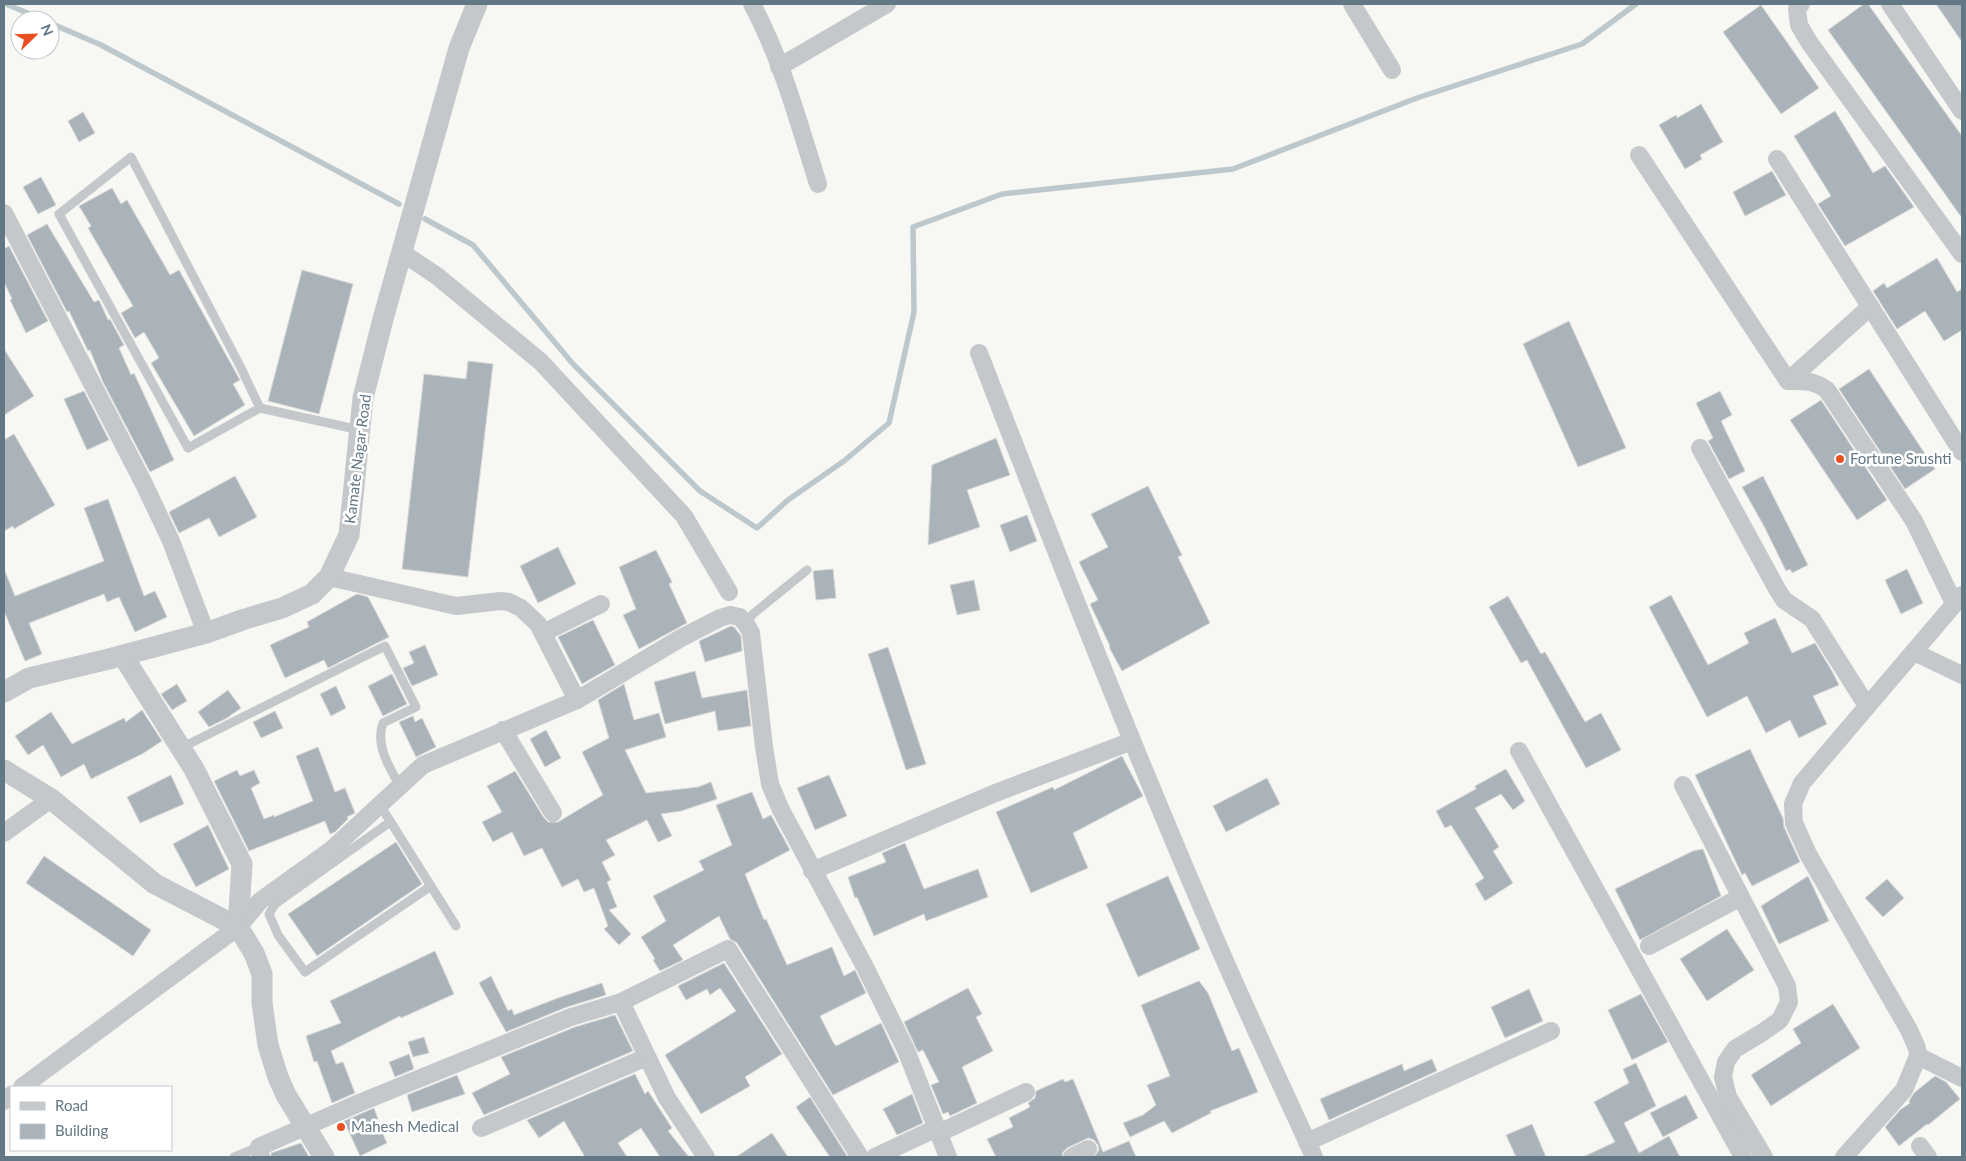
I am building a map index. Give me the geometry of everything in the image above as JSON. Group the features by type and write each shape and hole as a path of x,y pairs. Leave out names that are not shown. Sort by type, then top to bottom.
{"street":[{"name":"Kamate Nagar Road","path":"4,692 29,678 122,656 206,633 282,608 312,594 329,578 349,535 363,398 401,252 459,48 477,4"},
{"path":"752,4 763,25 779,67 818,184"},
{"path":"779,67 887,4"},
{"path":"1352,4 1392,70"},
{"path":"1801,4 1797,9 1800,25 1809,42 1962,254"},
{"path":"1890,4 1962,111"},
{"path":"1639,155 1788,381"},
{"path":"1777,159 1962,452"},
{"path":"4,213 144,484 171,541 206,633"},
{"path":"401,252 437,276 541,362 684,516 728,592"},
{"path":"1788,381 1870,307"},
{"path":"979,353 1056,553 1132,741 1207,919 1310,1150 1551,1031"},
{"path":"1788,381 1817,383 1826,390 1914,521 1958,599 1802,783 1794,804 1794,823 1808,854 1909,1030 1917,1048 1918,1056 1904,1090 1844,1157"},
{"path":"1700,448 1776,589 1784,600 1812,619 1867,706"},
{"path":"329,578 456,606 501,601 509,602 530,616 543,633 577,700"},
{"path":"543,633 601,604"},
{"path":"23,1086 238,927 260,901 331,850 423,765 577,700 681,638 720,618 730,615 740,617 746,624 753,643 756,689 770,784 812,871 906,1050 948,1157"},
{"path":"1914,652 1962,675"},
{"path":"122,656 194,769 242,864 238,927"},
{"path":"503,730 552,813"},
{"path":"812,871 993,794 1132,741"},
{"path":"1519,751 1743,1157"},
{"path":"4,770 51,799 155,884 238,927 254,953 262,974 262,1003 268,1045 278,1078 286,1095 324,1157"},
{"path":"1683,785 1787,986 1789,1002 1780,1020 1735,1049 1726,1062 1723,1077 1728,1097 1764,1157"},
{"path":"4,833 51,799"},
{"path":"1649,946 1741,897"},
{"path":"260,1152 306,1126 570,1017 621,1002 728,949 860,1157"},
{"path":"621,1002 667,1098 706,1157"},
{"path":"1918,1056 1962,1078"},
{"path":"481,1128 647,1057"},
{"path":"875,1157 1026,1092"},
{"path":"1072,1157 1088,1149"}],"lane":[{"path":"260,408 240,366 130,157 60,214 188,448 260,408 360,430"},
{"path":"746,624 753,614 807,570"},
{"path":"181,748 385,646 416,707 383,722 380,731 384,758 400,786"},
{"path":"380,805 456,926"},
{"path":"390,822 275,904 269,914 278,935 305,972 431,886"},
{"path":"234,1157 260,1152"}],"building":[{"path":"1864,4 1868,4 1962,136 1962,218 1828,30"},
{"path":"1936,4 1962,4 1962,42"},
{"path":"1761,5 1819,88 1781,114 1723,32"},
{"path":"1701,104 1723,142 1700,155 1702,159 1685,169 1659,125 1676,115 1677,118"},
{"path":"1835,111 1873,173 1885,166 1914,207 1845,246 1818,204 1831,196 1794,136"},
{"path":"83,112 95,133 79,142 68,121"},
{"path":"1772,171 1786,195 1745,216 1733,192"},
{"path":"41,177 56,205 38,214 23,187"},
{"path":"112,188 121,204 127,200 170,275 179,270 240,380 233,384 245,405 194,436 151,363 159,358 144,332 135,338 121,313 133,306 88,228 91,226 79,206"},
{"path":"47,224 94,302 99,300 108,320 110,319 124,345 119,348 131,375 134,373 174,460 150,472 103,382 90,350 88,351 69,311 67,312 27,235"},
{"path":"9,246 48,321 26,333 10,300 12,299 4,282 4,249"},
{"path":"1937,258 1957,292 1962,289 1962,330 1944,341 1925,311 1897,329 1873,291 1884,283 1887,288"},
{"path":"302,270 353,284 319,414 268,401"},
{"path":"1569,321 1626,448 1578,467 1523,344"},
{"path":"4,349 34,396 4,415"},
{"path":"468,361 493,364 468,577 402,569 424,374 466,379"},
{"name":"Fortune Srushti","path":"1869,369 1935,469 1905,489 1839,389"},
{"path":"84,391 109,440 87,450 64,399"},
{"path":"1720,391 1732,415 1721,421 1745,471 1729,479 1708,441 1713,438 1696,403"},
{"name":"Fortune Srushti","path":"1821,400 1887,500 1857,520 1790,420"},
{"path":"14,434 55,505 14,529 13,526 4,531 4,440"},
{"path":"996,438 1010,475 967,490 980,527 928,545 932,465"},
{"path":"235,476 257,517 219,537 209,518 179,533 169,512"},
{"path":"1763,476 1808,565 1792,573 1790,569 1786,571 1742,487"},
{"path":"1148,486 1182,555 1178,557 1210,623 1122,671 1090,604 1098,600 1079,562 1108,547 1091,514"},
{"path":"108,499 144,596 155,591 167,617 135,632 119,597 107,602 104,594 29,623 42,654 25,661 4,611 4,569 15,596 104,561 84,508"},
{"path":"1027,515 1037,541 1010,552 1000,525"},
{"path":"558,547 576,584 538,603 520,566"},
{"path":"656,550 672,582 669,584 687,623 639,649 623,615 636,609 619,567"},
{"path":"833,569 836,598 816,600 813,571"},
{"path":"1907,569 1923,603 1901,614 1885,580"},
{"path":"974,580 980,610 957,615 950,585"},
{"path":"357,594 368,597 389,637 328,668 324,660 285,678 270,645 309,627 307,622"},
{"path":"1671,595 1708,665 1749,643 1744,633 1775,618 1792,653 1815,643 1839,685 1813,696 1827,724 1799,738 1790,720 1766,733 1747,696 1707,717 1649,607"},
{"path":"1508,596 1541,654 1545,652 1585,722 1601,713 1621,750 1586,768 1527,660 1521,663 1489,607"},
{"path":"593,620 615,665 582,684 558,637"},
{"path":"731,626 741,636 742,651 705,662 699,641"},
{"path":"425,645 438,675 412,686 403,668 414,663 409,652"},
{"path":"888,647 926,764 906,770 868,654"},
{"path":"695,671 702,698 747,690 751,726 718,731 715,711 665,724 654,682"},
{"path":"392,674 407,704 383,716 368,686"},
{"path":"177,684 187,701 172,710 161,694"},
{"path":"624,684 634,720 659,713 666,737 625,750 646,793 698,787 711,782 717,799 681,811 661,814 672,836 658,842 647,820 606,840 615,855 602,862 611,880 607,882 617,907 609,910 631,934 619,945 604,929 608,926 594,888 584,892 578,879 562,887 542,848 524,856 512,832 493,842 482,822 502,812 487,786 515,771 548,822 558,822 603,795 582,752 609,738 598,700"},
{"path":"336,686 346,708 331,716 320,694"},
{"path":"228,690 241,708 209,727 198,712"},
{"path":"142,710 162,741 142,754 91,779 84,764 61,777 43,745 28,755 15,736 51,712 72,744 124,718 126,722"},
{"path":"275,711 283,728 261,738 253,722"},
{"path":"413,716 415,722 422,718 436,747 416,757 399,722"},
{"path":"546,730 561,758 545,767 530,739"},
{"path":"318,747 335,792 345,788 355,813 347,817 348,819 335,832 330,834 325,821 249,851 214,781 237,770 240,776 254,770 260,783 251,788 264,819 274,815 274,817 313,801 296,756"},
{"path":"1750,749 1783,818 1784,827 1800,862 1752,886 1745,873 1742,875 1695,775"},
{"path":"1122,756 1143,796 1073,833 1088,868 1031,893 996,812 1053,787 1054,790"},
{"path":"1506,769 1525,801 1513,810 1501,794 1475,808 1499,847 1493,851 1513,883 1485,901 1475,884 1484,878 1451,825 1445,828 1436,811 1476,789 1475,786"},
{"path":"171,775 184,804 140,823 127,797"},
{"path":"829,775 847,816 815,830 797,788"},
{"path":"1267,778 1280,804 1226,832 1213,806"},
{"path":"752,792 763,819 771,815 790,850 745,874 764,920 766,919 787,965 832,947 844,976 855,970 866,993 820,1016 833,1042 836,1046 881,1023 899,1062 833,1095 737,943 730,939 719,916 673,945 683,960 660,971 641,937 666,921 653,896 704,870 699,861 732,845 716,805"},
{"path":"208,825 229,869 196,887 173,844"},
{"path":"396,842 422,884 317,956 288,914"},
{"path":"905,843 924,889 978,869 988,897 926,921 924,914 874,936 857,897 855,898 848,877 886,862 882,853"},
{"path":"1703,849 1721,896 1640,940 1615,889 1693,851"},
{"path":"44,856 151,930 133,956 26,883"},
{"path":"1168,876 1200,949 1138,977 1106,904"},
{"path":"1808,876 1829,921 1779,944 1761,906"},
{"path":"1887,879 1904,898 1883,917 1865,898"},
{"path":"1727,929 1754,970 1707,1001 1680,959"},
{"path":"435,951 454,994 401,1018 400,1016 331,1051 336,1064 343,1062 355,1093 332,1103 317,1061 314,1062 306,1036 341,1023 330,1001"},
{"path":"724,963 782,1054 745,1077 750,1086 701,1114 665,1055 736,1011 720,988 710,995 707,989 686,1000 678,986"},
{"path":"491,976 508,1011 512,1009 514,1015 602,983 606,995 567,1007 506,1032 479,983"},
{"path":"1199,981 1208,993 1232,1051 1239,1048 1258,1092 1210,1111 1211,1113 1172,1133 1164,1121 1130,1137 1123,1123 1143,1115 1156,1105 1147,1085 1170,1076 1141,1005"},
{"path":"968,988 982,1014 976,1017 993,1051 962,1067 977,1103 950,1116 948,1112 943,1114 931,1085 939,1082 923,1050 918,1052 904,1022"},
{"path":"1529,989 1543,1021 1505,1038 1491,1007"},
{"path":"1641,994 1668,1042 1632,1060 1608,1010"},
{"path":"1833,1004 1860,1048 1771,1106 1751,1075 1801,1043 1793,1029"},
{"path":"615,1015 633,1051 484,1115 472,1093 510,1074 501,1057 575,1027"},
{"path":"424,1037 429,1053 413,1057 408,1042"},
{"path":"409,1054 414,1069 395,1077 389,1062"},
{"path":"1432,1059 1437,1071 1329,1120 1320,1099 1402,1064 1404,1071"},
{"path":"1636,1063 1656,1106 1624,1123 1639,1153 1669,1136 1680,1157 1583,1157 1615,1142 1594,1102 1629,1083 1623,1069"},
{"path":"635,1074 645,1094 648,1091 672,1128 668,1131 689,1157 660,1157 641,1128 618,1143 627,1157 585,1157 564,1121 539,1138 527,1120"},
{"path":"457,1075 465,1094 412,1112 407,1095"},
{"path":"1935,1076 1946,1082 1960,1099 1899,1146 1885,1127 1900,1110 1910,1103 1909,1101 1914,1093"},
{"path":"1063,1079 1065,1082 1073,1079 1103,1152 1129,1141 1136,1157 1094,1157 1099,1150 1098,1145 1094,1140 1088,1138 1067,1148 1063,1152 1062,1157 996,1157 987,1139 1013,1127 1009,1118 1030,1107 1028,1103 1035,1098 1036,1091"},
{"path":"912,1094 923,1123 897,1135 883,1109"},
{"path":"1686,1095 1698,1118 1663,1137 1650,1113"},
{"path":"810,1097 847,1156 830,1157 796,1107"},
{"path":"374,1108 378,1119 376,1120 387,1143 360,1156 344,1121"},
{"path":"1532,1124 1546,1157 1516,1157 1506,1135"},
{"path":"772,1133 788,1157 736,1157"},
{"path":"301,1143 309,1157 271,1157 271,1153"}],"waterway":[{"path":"6,4 20,10"},
{"path":"425,219 473,245 573,364 700,491 757,528 788,500 844,461 889,423 914,312 913,227 1002,194 1233,169 1417,98 1582,44 1636,4"},
{"path":"60,27 101,45 399,204"}],"place":[{"name":"Fortune Srushti","path":"1840,459"},
{"name":"Mahesh Medical","path":"341,1127"}]}
